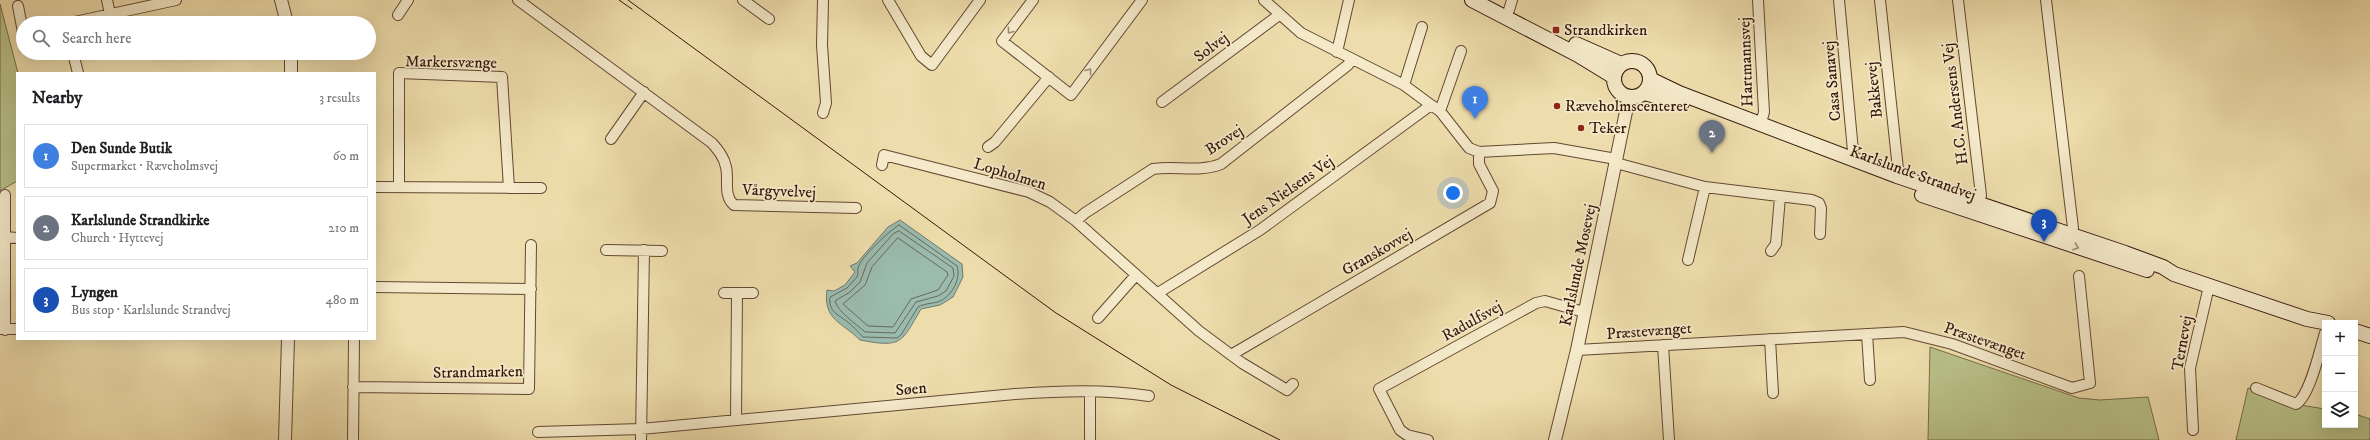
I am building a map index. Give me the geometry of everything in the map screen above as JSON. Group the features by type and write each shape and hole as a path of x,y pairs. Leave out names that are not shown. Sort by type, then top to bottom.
{"main road":[{"path":"1472,0 1578,55 1614,77"},
{"path":"1492,0 1511,5 1596,54 1621,64"},
{"path":"1632,60 1642,63 1647,67 1650,79 1644,93 1629,97 1616,88 1614,77 1621,64 1632,60"},
{"name":"Karlslunde Strandvej","path":"1650,79 1679,93 1897,176 1979,205 2131,255 2163,267 2174,274 2307,318"},
{"name":"Karlslunde Strandvej","path":"1644,93 1676,101 1954,207 2118,262 2160,273 2174,274"},
{"path":"2307,318 2322,322"},
{"path":"2307,318 2322,327"},
{"path":"2358,332 2370,336"},
{"path":"2358,341 2370,345"}],"street":[{"path":"107,0 110,14"},
{"path":"101,16 134,4 176,0"},
{"path":"281,0 285,16"},
{"path":"398,15 408,0"},
{"name":"Vårgyvelvej","path":"518,0 644,92 717,148 726,166 728,198 734,205 856,208"},
{"path":"744,0 769,19"},
{"path":"823,0 822,45 826,103 823,113"},
{"path":"888,0 921,56 932,64 980,0"},
{"path":"1033,0 1002,41 1071,95 1142,0"},
{"path":"1264,0 1279,15 1301,33 1404,85 1436,108 1469,148 1479,152 1554,148 1616,161 1705,187 1819,203 1821,208 1820,234"},
{"path":"1337,52 1349,0"},
{"name":"Hartmannsvej","path":"1758,0 1764,112 1760,123"},
{"name":"Casa Sanavej","path":"1839,0 1854,151 1851,158"},
{"name":"Bakkevej","path":"1880,0 1898,169 1897,176"},
{"name":"H.C. Andersens Vej","path":"1958,0 1981,195 1979,205"},
{"path":"2046,0 2072,228 2071,235"},
{"path":"18,6 19,16"},
{"name":"Solvej","path":"1162,102 1279,15"},
{"path":"1404,85 1422,27"},
{"path":"1436,108 1461,51"},
{"name":"Brovej","path":"1076,221 1085,213 1153,169 1163,167 1204,168 1221,164 1348,65 1352,59"},
{"path":"75,60 78,72"},
{"path":"291,60 291,72"},
{"name":"Markersvænge","path":"399,187 399,73 502,77 509,188"},
{"path":"988,147 995,142 1048,78"},
{"path":"611,139 644,92"},
{"name":"Karlslunde Mosevej","path":"1555,440 1577,350 1629,97"},
{"name":"Jens Nielsens Vej","path":"1158,293 1260,230 1436,108"},
{"name":"Granskovvej","path":"1231,355 1490,203 1492,191 1479,164 1479,152"},
{"name":"Lopholmen","path":"882,165 884,155 1028,192 1050,202 1076,221 1199,331 1231,355 1287,390 1293,384"},
{"path":"376,187 541,188"},
{"path":"1688,260 1705,187"},
{"path":"5,195 2,330 16,330"},
{"path":"1771,251 1776,244 1780,197"},
{"path":"5,238 16,238"},
{"name":"Strandmarken","path":"353,387 529,389 531,245"},
{"path":"606,250 662,251"},
{"path":"641,440 644,250"},
{"path":"1098,318 1136,275"},
{"name":"Præstevænget","path":"1577,350 1904,332 1920,335 2072,388 2090,383 2079,276"},
{"name":"Ternevej","path":"2193,430 2190,368 2209,286"},
{"path":"376,287 531,289"},
{"path":"724,293 754,293"},
{"path":"736,419 737,293"},
{"name":"Radulfsvej","path":"1428,440 1407,434 1400,430 1379,389 1536,303 1545,301 1584,312"},
{"path":"1867,334 1870,380"},
{"path":"1770,339 1773,393"},
{"path":"285,440 288,340"},
{"path":"353,440 354,340"},
{"path":"2256,388 2296,404 2300,401 2306,390 2322,342"},
{"path":"1663,345 1669,440"},
{"path":"1090,392 1090,440"},
{"name":"Søen","path":"538,432 641,429 1015,394 1090,392 1149,396"}],"green space":[{"path":"0,4 18,72 16,72 16,182 0,191"},
{"path":"1930,347 2079,398 2100,400 2148,397 2159,440 1928,440"},
{"path":"2248,388 2300,405 2322,409 2322,428 2358,428 2358,415 2370,419 2370,440 2236,440"}],"water":[{"path":"900,220 962,264 963,277 953,297 940,305 921,309 909,329 899,340 892,343 884,343 860,340 835,320 831,314 828,308 827,290 834,291 845,285 855,272 850,266 857,263 888,227"}],"tram line":[{"path":"619,0 632,9"},
{"path":"628,0 1056,313 1171,385 1280,440"}],"place":[{"name":"Strandkirken","path":"1556,30"},
{"name":"Ræveholmscenteret","path":"1557,106"},
{"name":"Den Sunde Butik","path":"1475,119"},
{"name":"Teker","path":"1581,128"},
{"name":"Karlslunde Strandkirke","path":"1712,153"},
{"name":"Lyngen","path":"2044,242"}]}
